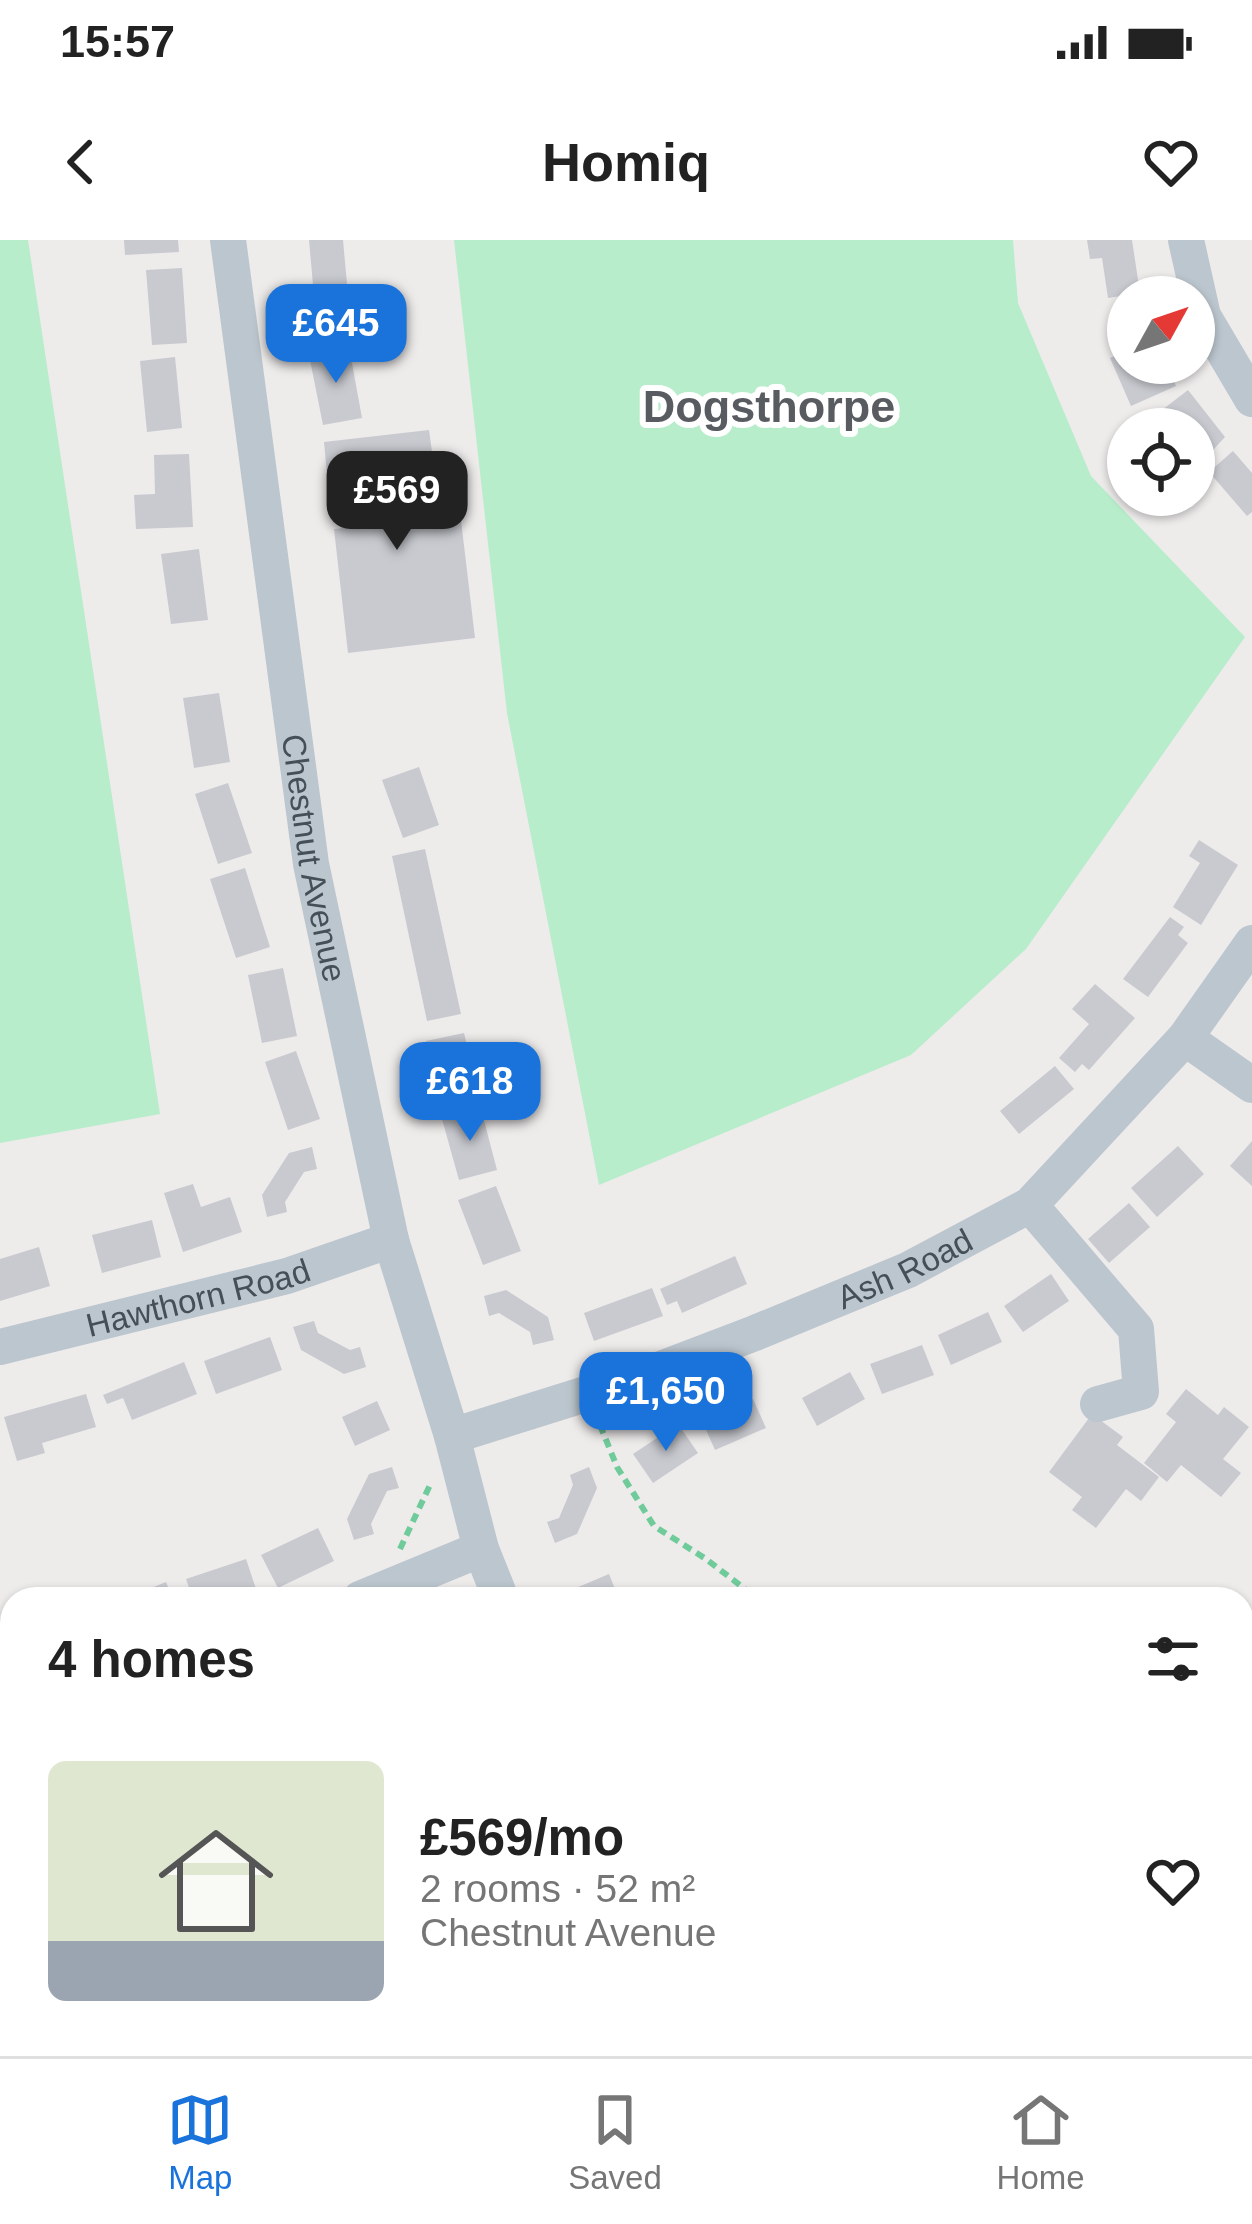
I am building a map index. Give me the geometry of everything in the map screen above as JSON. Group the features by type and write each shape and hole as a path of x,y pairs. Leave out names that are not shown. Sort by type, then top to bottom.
{"street":[{"name":"Chestnut Avenue","path":"227,240 310,864 391,1240 452,1436 445,1481 495,1587"},
{"path":"1186,240 1203,316 1252,399"},
{"name":"Ash Road","path":"452,1436 587,1394 755,1333 908,1270 1030,1205 1185,1038 1252,943"},
{"path":"1185,1038 1252,1084"},
{"path":"1030,1205 1136,1329 1141,1392 1099,1404"},
{"name":"Hawthorn Road","path":"0,1347 287,1276 391,1240"},
{"path":"389,1587 481,1549"}],"path":[{"path":"587,1394 617,1467 654,1526 742,1587"},
{"path":"434,1502 445,1481"},
{"path":"412,1550 397,1555 445,1481"}],"green space":[{"path":"0,240 28,240 160,1114 0,1143"},
{"path":"454,240 1013,240 1018,303 1091,476 1107,493 1107,516 1129,516 1245,637 1026,949 911,1055 599,1185 507,713"}],"building":[{"path":"124,240 178,240 179,252 125,255"},
{"path":"309,240 343,240 352,339 318,341"},
{"path":"1087,240 1132,240 1137,276 1107,276 1107,291 1102,258 1090,259"},
{"path":"182,268 187,343 152,345 146,270"},
{"path":"349,347 362,418 323,425 309,355"},
{"path":"175,357 182,428 147,432 140,361"},
{"path":"1121,384 1175,384 1176,386 1131,406"},
{"path":"1188,390 1202,408 1165,408"},
{"path":"1215,424 1225,437 1215,448"},
{"path":"429,430 434,466 387,472 392,520 460,512 475,638 348,653 334,529 355,527 348,473 327,475 324,442"},
{"path":"1233,451 1252,473 1252,512 1247,516 1215,479 1215,467"},
{"path":"189,454 193,527 136,529 134,495 155,494 154,455"},
{"path":"199,549 208,620 171,624 161,554"},
{"path":"219,693 230,762 194,768 183,698"},
{"path":"419,767 439,825 403,838 382,780"},
{"path":"228,783 252,853 218,864 195,794"},
{"path":"1199,840 1238,865 1201,925 1173,907 1200,863 1189,856"},
{"path":"425,849 461,1014 427,1021 392,856"},
{"path":"245,868 270,947 236,958 210,879"},
{"path":"1170,917 1184,927 1178,935 1188,943 1148,997 1123,979"},
{"path":"283,968 297,1036 262,1043 248,975"},
{"path":"1095,984 1135,1018 1089,1070 1082,1064 1075,1072 1059,1058 1089,1024 1072,1009"},
{"path":"464,1033 478,1092 440,1101 426,1041"},
{"path":"296,1051 320,1119 288,1130 265,1062"},
{"path":"1055,1066 1074,1089 1019,1134 1000,1111"},
{"path":"481,1109 497,1170 459,1180 442,1119"},
{"path":"1252,1141 1252,1186 1230,1166"},
{"path":"1178,1146 1204,1174 1157,1217 1131,1188"},
{"path":"312,1147 317,1169 304,1172 285,1202 287,1212 267,1217 262,1195 289,1153"},
{"path":"193,1184 201,1207 230,1197 242,1232 183,1252 164,1193"},
{"path":"496,1186 521,1251 483,1265 458,1200"},
{"path":"1129,1203 1150,1227 1109,1263 1088,1239"},
{"path":"152,1220 161,1257 102,1273 92,1235"},
{"path":"39,1247 50,1286 0,1301 0,1259"},
{"path":"735,1256 747,1284 682,1313 677,1301 667,1305 660,1289"},
{"path":"1051,1274 1069,1301 1023,1332 1004,1306"},
{"path":"652,1288 663,1316 594,1341 584,1313"},
{"path":"506,1290 548,1317 554,1340 533,1345 530,1332 499,1313 489,1316 484,1296"},
{"path":"988,1312 1002,1342 951,1365 938,1335"},
{"path":"314,1321 318,1333 350,1350 360,1347 366,1367 344,1374 301,1350 293,1327"},
{"path":"270,1337 282,1370 216,1394 204,1361"},
{"path":"922,1345 934,1375 882,1394 870,1364"},
{"path":"184,1362 197,1394 132,1420 123,1398 107,1404 103,1395"},
{"path":"850,1372 865,1399 817,1426 802,1398"},
{"path":"1186,1389 1218,1415 1224,1407 1249,1427 1223,1459 1241,1473 1221,1497 1181,1465 1167,1482 1144,1463 1176,1422 1166,1414"},
{"path":"86,1394 96,1427 42,1443 45,1453 17,1461 4,1417"},
{"path":"753,1399 766,1428 715,1450 702,1421"},
{"path":"377,1401 390,1430 355,1446 342,1417"},
{"path":"1092,1414 1123,1437 1117,1445 1159,1477 1141,1501 1126,1489 1096,1528 1072,1510 1082,1497 1049,1472"},
{"path":"678,1424 698,1453 653,1483 633,1454"},
{"path":"392,1467 399,1488 387,1491 371,1524 374,1534 354,1540 347,1519 369,1474"},
{"path":"589,1467 597,1488 577,1534 555,1543 547,1522 559,1518 573,1485 570,1475"},
{"path":"318,1528 334,1561 277,1587 261,1555"},
{"path":"246,1559 255,1587 189,1587 186,1579"},
{"path":"609,1574 614,1587 578,1587"}],"district":[{"name":"Dogsthorpe","path":"769,406"}]}
